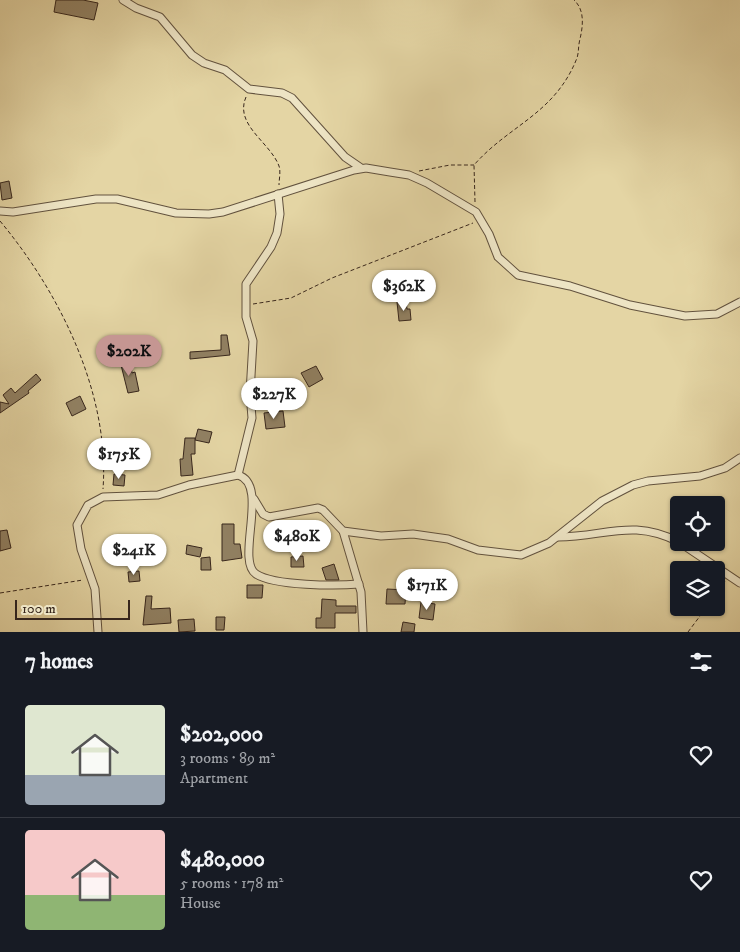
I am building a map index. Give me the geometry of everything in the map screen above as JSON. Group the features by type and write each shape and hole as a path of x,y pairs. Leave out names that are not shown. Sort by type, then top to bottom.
{"street":[{"path":"123,0 160,17 196,59 225,70 250,90 282,93 292,98 313,119 345,157 362,168 409,175 476,212 489,234 498,257 518,275 570,286 630,305 685,316 717,314 740,302"},
{"path":"0,211 13,212 96,199 117,199 176,213 209,214 223,212 362,168"},
{"path":"238,475 252,418 250,393 253,341 245,305 246,284 271,248 277,233 280,214 279,194"},
{"path":"343,531 381,536 413,534 448,538 478,550 520,555 549,543 602,501 633,485 648,481 700,476 725,468 740,458"},
{"path":"98,632 95,589 81,549 77,525 88,505 103,498 158,495 188,485 238,475 248,482 254,499 263,514 269,517 314,508 323,510 343,531 359,584 363,607 363,632"},
{"path":"254,499 250,539 252,568 256,574 272,579 314,585 337,586 359,584"},
{"path":"558,537 622,529 644,530 670,539"},
{"path":"692,551 728,577 740,583"}],"path":[{"path":"409,175 436,167 474,165 493,147 534,117 551,99 565,81 577,59 582,30 581,12 574,0"},
{"path":"250,90 242,106 244,116 279,165 279,194"},
{"path":"245,305 291,298 332,278 474,222 476,212 474,165"},
{"path":"0,221 58,304 81,359 101,422 104,474 103,498"},
{"path":"725,581 728,577"},
{"path":"0,593 91,579"},
{"path":"688,632 700,616"}],"building":[{"path":"56,0 83,0 98,3 94,20 54,12"},
{"path":"9,181 12,198 2,200 0,183"},
{"path":"406,301 407,309 410,309 411,320 399,321 397,302"},
{"path":"221,335 227,335 230,355 190,359 190,352 221,350"},
{"path":"130,359 132,373 135,372 139,391 128,393 120,361"},
{"path":"316,366 323,379 309,387 301,373"},
{"path":"36,374 41,380 28,391 29,393 0,413 0,402 9,404 3,395 11,388 15,393"},
{"path":"80,396 86,409 72,416 66,403"},
{"path":"283,411 285,427 266,429 264,413"},
{"path":"198,429 212,432 209,443 195,440"},
{"path":"185,438 195,438 195,454 191,454 193,475 181,476 180,459 183,459"},
{"path":"114,474 125,475 124,486 113,485"},
{"path":"222,524 234,524 234,544 240,544 242,558 222,561"},
{"path":"7,530 11,548 0,551 0,531"},
{"path":"187,545 202,548 200,557 186,554"},
{"path":"303,556 304,567 291,567 291,557"},
{"path":"210,557 211,570 201,570 201,558"},
{"path":"334,564 339,580 326,580 322,568"},
{"path":"139,571 140,581 129,582 128,572"},
{"path":"247,585 263,585 262,598 247,598"},
{"path":"387,589 406,590 405,604 386,604"},
{"path":"146,596 152,596 151,609 170,608 171,623 143,625"},
{"path":"322,599 336,600 336,606 356,606 356,613 335,613 335,628 316,628 316,618 321,618"},
{"path":"421,602 435,604 433,620 419,618"},
{"path":"216,617 225,617 224,630 216,630"},
{"path":"194,619 195,631 179,632 178,620"},
{"path":"403,622 415,624 414,632 401,632"}]}
